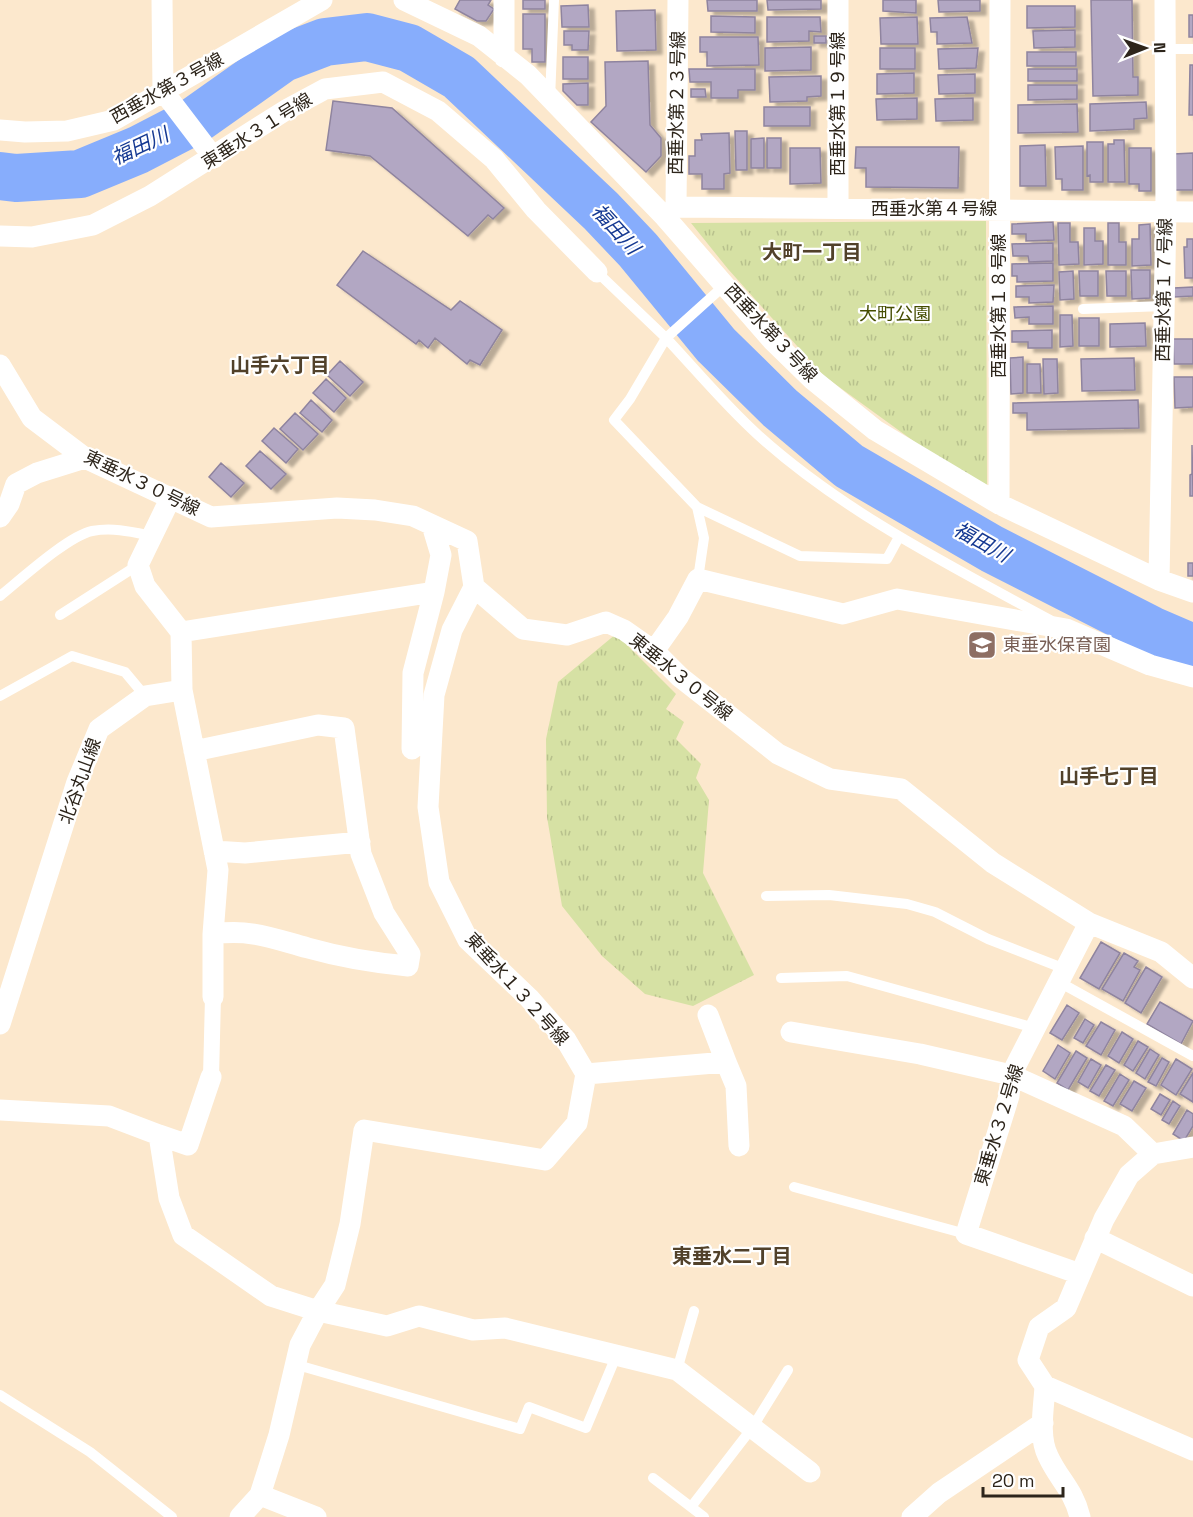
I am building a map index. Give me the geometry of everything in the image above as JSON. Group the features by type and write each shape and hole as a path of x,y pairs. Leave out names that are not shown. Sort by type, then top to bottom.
{"street":[{"path":"162,0 163,91 214,158"},
{"name":"西垂水第３号線","path":"0,130 67,131 114,120 322,0"},
{"path":"504,0 504,57"},
{"name":"西垂水第２３号線","path":"670,212 678,0"},
{"name":"西垂水第１９号線","path":"838,0 838,208"},
{"name":"西垂水第１８号線","path":"999,504 1000,0"},
{"name":"西垂水第１７号線","path":"1159,580 1166,212 1165,0"},
{"name":"西垂水第３号線","path":"407,1 479,36 528,75 550,99 670,212 773,341 812,379 874,430 999,504 1159,580 1193,592"},
{"name":"東垂水３１号線","path":"0,236 32,237 93,225 214,158 286,110 325,90 383,82 438,111 494,159 536,210 597,272"},
{"name":"西垂水第４号線","path":"670,212 838,208 1193,212"},
{"name":"東垂水３０号線","path":"0,365 32,418 85,458 211,517 337,508 412,516 467,541 474,587 523,629 567,635 606,622 624,630 654,651 688,684 778,754 830,779 901,789 993,863 1089,923 1161,952 1193,978"},
{"path":"0,517 9,504 16,484 37,473 85,458"},
{"path":"0,1110 110,1116 188,1146 211,1077 213,934 218,870 182,690 181,632 145,586 138,565 171,497"},
{"path":"412,749 413,673 435,592 441,555 432,525"},
{"path":"654,651 678,617 698,579 843,614 897,599 1066,628 1150,665 1193,677"},
{"name":"東垂水１３２号線","path":"474,587 452,630 434,695 428,807 439,882 468,940 529,998 566,1040 586,1074"},
{"path":"181,632 435,592"},
{"name":"北谷丸山線","path":"0,1024 77,782 99,729 145,696 182,690"},
{"path":"194,751 318,725 344,729 361,854 384,913 410,954 408,966 382,964 307,948 275,937 237,931 213,934"},
{"path":"214,851 245,853 360,842"},
{"name":"東垂水３２号線","path":"966,1234 1009,1096 1011,1075 1089,923"},
{"path":"708,1015 736,1086 739,1146"},
{"path":"791,1032 920,1054 1011,1075 1124,1126 1153,1154"},
{"path":"240,1517 260,1495 279,1435 300,1345 335,1285 350,1224 364,1130 545,1160 577,1124 586,1074 726,1062"},
{"path":"159,1135 169,1198 183,1235 271,1296 318,1311 387,1326 420,1316 473,1330 505,1328 677,1370 810,1472"},
{"path":"1193,1147 1153,1154 1129,1175 1095,1238 1066,1308 1039,1327 1028,1360 1045,1386 1193,1450"},
{"path":"966,1234 1080,1274"},
{"path":"1095,1238 1193,1286"},
{"path":"1045,1386 1043,1423 1047,1454 1075,1496 1080,1517"},
{"path":"912,1517 939,1493 1043,1423"},
{"path":"260,1495 316,1517"}],"lane":[{"path":"550,99 554,0"},
{"path":"1165,49 1193,49"},
{"path":"597,272 666,338 757,434 824,486 899,537 1066,628"},
{"path":"726,284 666,338 630,399 614,420 696,507 800,556 887,559 899,537"},
{"path":"1083,309 1164,306"},
{"path":"696,507 704,538 698,579"},
{"path":"0,596 46,558 90,531 121,529 153,536"},
{"path":"60,615 138,565"},
{"path":"0,696 72,656 125,672 145,696"},
{"path":"766,896 829,895 907,904 935,912 1062,975 1193,1056"},
{"path":"782,978 847,976 1035,1028"},
{"path":"794,1187 966,1234"},
{"path":"677,1370 694,1311"},
{"path":"294,1364 520,1429 529,1407 586,1428 617,1354"},
{"path":"691,1507 752,1428 788,1370"},
{"path":"0,1395 90,1452 172,1517"},
{"path":"653,1478 704,1517"}],"green space":[{"name":"大町公園","path":"986,221 987,485 930,453 824,376 728,269 691,223"},
{"path":"616,634 676,694 666,709 684,722 676,739 701,764 696,778 709,800 703,873 754,975 693,1006 645,994 602,956 562,906 547,817 546,739 558,682"}],"building":[{"path":"460,0 491,0 488,5 494,9 486,21 477,21 455,9"},
{"path":"523,0 545,0 545,9 523,9"},
{"path":"707,0 757,0 757,11 708,11"},
{"path":"767,0 821,0 821,9 768,10"},
{"path":"883,0 916,0 916,13 883,11"},
{"path":"938,0 980,0 980,11 939,12"},
{"path":"1091,0 1132,0 1133,77 1138,77 1138,95 1093,96"},
{"path":"588,5 589,27 562,27 561,6"},
{"path":"1027,6 1075,6 1075,27 1027,28"},
{"path":"655,10 656,50 617,51 616,11"},
{"path":"523,14 545,14 545,62 532,62 532,49 523,49"},
{"path":"1189,15 1193,15 1193,37 1189,37"},
{"path":"711,16 755,17 755,33 711,32"},
{"path":"767,17 820,17 821,32 809,31 809,41 767,42"},
{"path":"917,17 918,44 881,44 880,18"},
{"path":"967,17 972,43 937,44 937,32 931,32 930,18"},
{"path":"1075,30 1075,47 1034,48 1033,31"},
{"path":"564,31 589,31 588,50 572,50 572,45 564,45"},
{"path":"814,36 826,36 826,43 814,43"},
{"path":"700,37 758,37 759,65 707,66 707,52 700,52"},
{"path":"811,47 811,70 765,71 765,48"},
{"path":"880,48 915,48 915,69 880,69"},
{"path":"978,48 976,68 939,69 938,49"},
{"path":"1027,52 1076,52 1076,66 1027,66"},
{"path":"563,57 588,57 588,79 563,79"},
{"path":"648,61 650,125 661,138 661,156 646,172 591,122 606,106 605,62"},
{"path":"1190,65 1193,65 1193,115 1189,115"},
{"path":"689,69 755,69 755,90 738,90 738,98 711,98 711,82 690,82"},
{"path":"1028,69 1077,69 1077,81 1028,81"},
{"path":"914,73 914,93 877,94 877,74"},
{"path":"975,74 975,93 939,94 938,75"},
{"path":"821,76 821,96 807,97 807,101 770,102 769,77"},
{"path":"588,83 588,105 577,105 563,91 563,84"},
{"path":"1028,85 1077,85 1077,99 1028,100"},
{"path":"691,89 705,89 706,97 691,97"},
{"path":"917,98 917,119 877,120 876,99"},
{"path":"973,98 973,120 936,121 935,99"},
{"path":"333,101 392,108 504,208 493,219 488,215 468,236 370,156 326,150"},
{"path":"1146,102 1147,118 1134,119 1134,129 1090,131 1090,104"},
{"path":"1077,104 1078,132 1018,133 1018,105"},
{"path":"764,107 810,107 810,126 764,126"},
{"path":"735,131 747,131 747,170 736,170"},
{"path":"729,133 730,173 724,174 724,189 702,189 702,174 689,174 689,156 695,156 695,140 702,140 701,134"},
{"path":"764,138 764,168 751,168 751,139"},
{"path":"767,138 781,138 781,168 767,168"},
{"path":"1114,140 1124,140 1125,182 1108,182 1108,144 1114,144"},
{"path":"1087,142 1103,142 1103,182 1090,182 1090,175 1087,176"},
{"path":"1045,145 1046,186 1020,186 1020,146"},
{"path":"1083,146 1083,190 1062,190 1062,179 1056,179 1055,147"},
{"path":"856,147 959,147 958,188 866,187 866,168 855,168"},
{"path":"790,148 820,148 821,183 790,184"},
{"path":"1129,148 1151,148 1151,191 1139,191 1139,184 1129,184"},
{"path":"1193,153 1193,190 1174,190 1174,154"},
{"path":"1053,222 1054,240 1026,241 1026,234 1012,234 1012,224"},
{"path":"1058,223 1070,223 1070,242 1078,242 1079,264 1059,265"},
{"path":"1108,223 1119,223 1119,242 1126,242 1126,265 1108,265"},
{"path":"1150,224 1151,265 1132,266 1132,239 1139,239 1139,225"},
{"path":"1084,228 1095,228 1095,241 1103,241 1103,264 1084,265"},
{"path":"1187,239 1193,239 1193,278 1185,278 1184,247 1187,247"},
{"path":"1053,243 1053,261 1029,262 1028,256 1013,256 1012,244"},
{"path":"363,251 451,310 460,301 502,330 480,365 470,360 467,364 435,338 428,348 419,340 416,344 337,285"},
{"path":"1053,263 1053,281 1017,282 1017,276 1012,276 1012,264"},
{"path":"1131,270 1150,270 1150,298 1132,299"},
{"path":"1073,271 1074,299 1060,300 1059,272"},
{"path":"1079,271 1098,271 1098,296 1080,296"},
{"path":"1106,271 1126,271 1126,296 1107,296"},
{"path":"1054,285 1053,302 1029,303 1029,297 1016,297 1016,286"},
{"path":"1193,287 1193,296 1174,297 1174,288"},
{"path":"1053,306 1053,324 1029,324 1029,317 1015,318 1014,307"},
{"path":"1060,315 1072,315 1073,346 1060,347"},
{"path":"1079,318 1099,318 1099,346 1079,346"},
{"path":"1145,323 1146,346 1110,347 1110,324"},
{"path":"1052,330 1052,348 1028,348 1028,342 1012,342 1012,331"},
{"path":"1173,339 1193,339 1193,364 1174,364"},
{"path":"1023,357 1023,393 1011,394 1010,358"},
{"path":"1134,358 1135,390 1082,391 1081,359"},
{"path":"1043,359 1057,359 1058,393 1044,394"},
{"path":"340,361 363,382 350,396 327,375"},
{"path":"1027,364 1040,364 1041,393 1027,393"},
{"path":"1174,377 1193,377 1193,407 1175,408"},
{"path":"326,379 346,398 334,412 313,393"},
{"path":"311,400 332,420 322,432 300,413"},
{"path":"1138,400 1139,428 1027,430 1027,413 1013,413 1013,403"},
{"path":"295,413 318,434 303,450 280,429"},
{"path":"274,428 298,449 286,463 262,441"},
{"path":"1192,445 1193,496 1190,496 1190,475 1192,474"},
{"path":"260,451 286,474 271,489 246,466"},
{"path":"221,463 244,483 231,497 209,477"},
{"path":"1188,563 1193,563 1193,576 1188,576"},
{"path":"1101,942 1120,953 1099,989 1080,978"},
{"path":"1124,953 1138,961 1134,967 1140,970 1123,1001 1102,989"},
{"path":"1146,967 1162,977 1141,1013 1125,1003"},
{"path":"1160,1002 1193,1021 1181,1044 1147,1024"},
{"path":"1067,1005 1079,1013 1062,1040 1050,1033"},
{"path":"1085,1019 1094,1025 1083,1043 1074,1038"},
{"path":"1101,1022 1115,1030 1101,1055 1086,1046"},
{"path":"1122,1032 1133,1039 1119,1063 1108,1056"},
{"path":"1138,1041 1148,1047 1133,1071 1124,1065"},
{"path":"1058,1045 1070,1053 1055,1079 1043,1071"},
{"path":"1150,1049 1159,1055 1145,1079 1136,1073"},
{"path":"1076,1051 1087,1058 1068,1090 1057,1083"},
{"path":"1162,1058 1169,1062 1156,1086 1148,1082"},
{"path":"1091,1059 1101,1065 1088,1088 1078,1082"},
{"path":"1176,1059 1192,1069 1176,1095 1161,1085"},
{"path":"1106,1065 1115,1070 1099,1096 1090,1091"},
{"path":"1193,1073 1193,1102 1180,1094"},
{"path":"1120,1074 1129,1080 1113,1106 1104,1101"},
{"path":"1134,1081 1146,1088 1132,1111 1120,1104"},
{"path":"1160,1094 1170,1100 1161,1115 1151,1109"},
{"path":"1173,1101 1180,1106 1169,1124 1162,1120"},
{"path":"1187,1110 1193,1114 1193,1126 1184,1141 1173,1134"}],"waterway":[{"name":"福田川","path":"0,176 16,178 80,174 138,150 194,121 283,58 325,42 367,37 409,48 459,77 601,211 638,250 716,345 780,408 849,466 992,549 1151,630 1193,648"}],"place":[{"name":"東垂水保育園","path":"982,645"}],"district":[{"name":"大町一丁目","path":"812,252"},
{"name":"山手六丁目","path":"280,365"},
{"name":"山手七丁目","path":"1109,776"},
{"name":"東垂水二丁目","path":"732,1256"}]}
